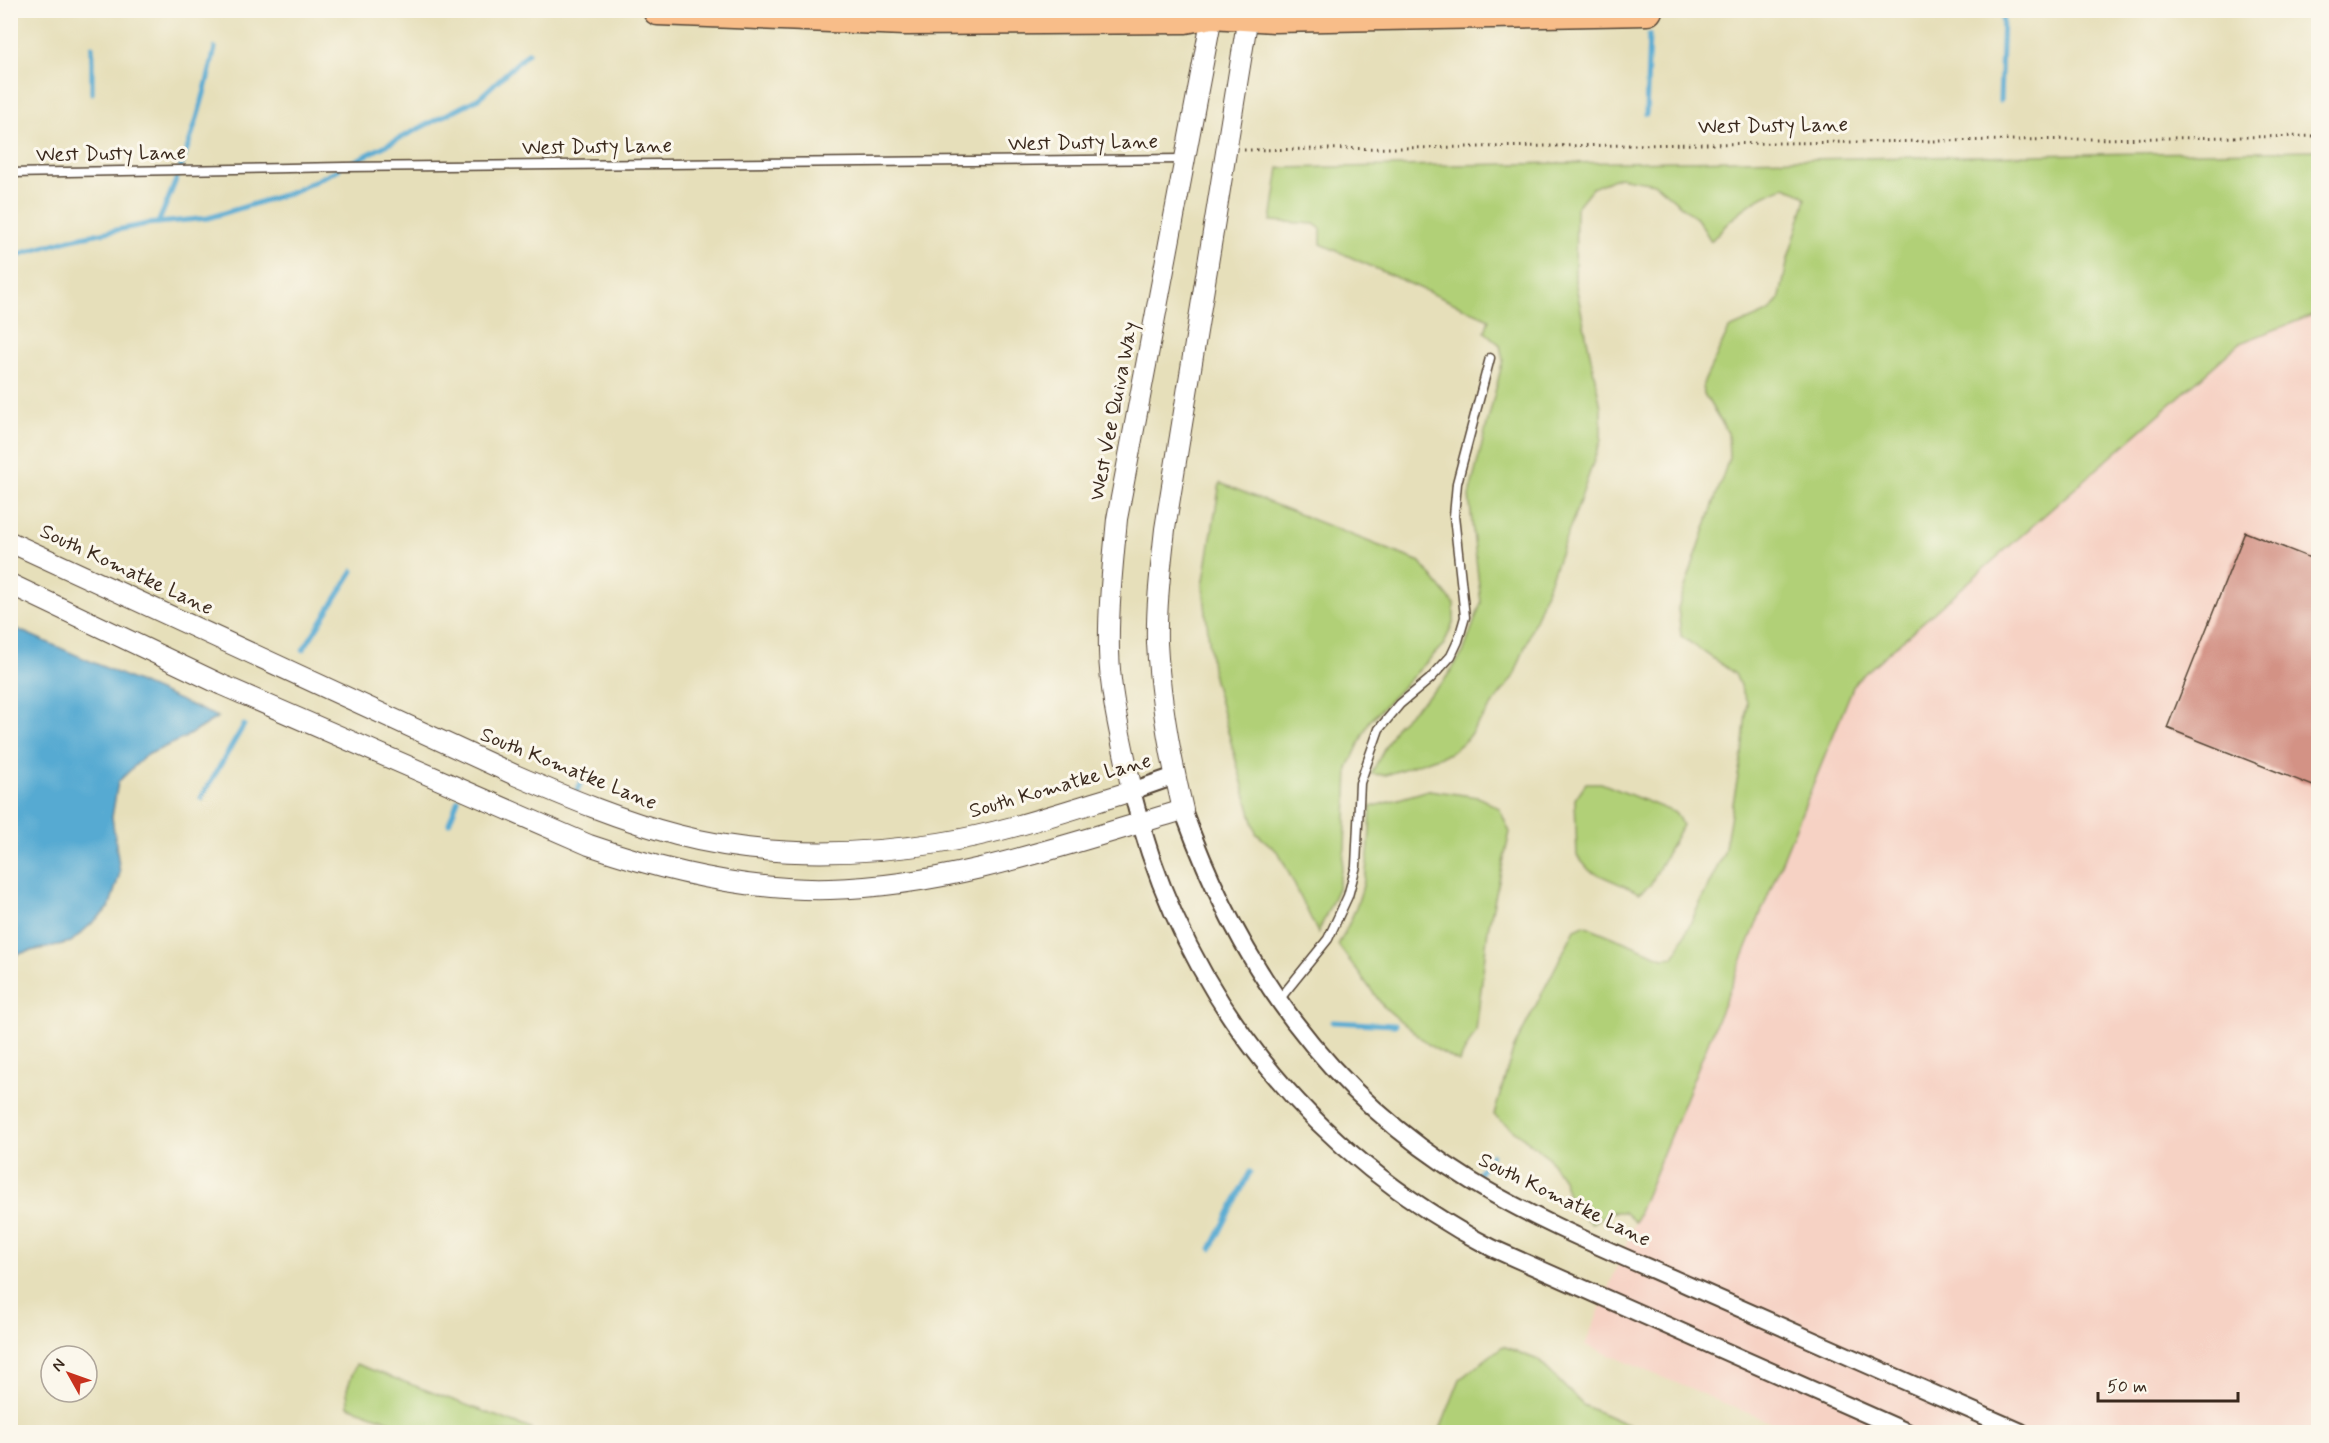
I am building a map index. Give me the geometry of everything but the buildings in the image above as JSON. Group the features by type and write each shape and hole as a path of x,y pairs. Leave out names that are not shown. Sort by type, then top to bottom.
{"highway":[{"path":"658,10 905,20 1185,18 1212,12 1249,12 1274,17 1647,10"}],"street":[{"name":"West Vee Quiva Way","path":"1140,823 1112,688 1109,652 1110,585 1117,519 1212,12"},
{"path":"1175,776 1160,682 1157,641 1159,590 1165,529 1249,12"},
{"name":"South Komatke Lane","path":"10,542 515,775 609,814 679,835 728,845 775,850 840,851 900,848 953,840 1132,791 1175,776 1183,810 1219,902 1278,1001 1334,1071 1365,1101 1434,1157 1510,1203 1674,1279 2021,1432"},
{"path":"10,584 222,685 581,842 639,862 686,873 787,888 828,889 905,883 1053,849 1183,810"},
{"path":"1140,823 1155,873 1176,923 1219,1003 1251,1047 1294,1098 1370,1169 1446,1224 1492,1248 1907,1432"}],"lane":[{"name":"West Dusty Lane","path":"10,173 368,166 1184,159"},
{"path":"1278,1001 1328,939 1348,896 1356,866 1360,783 1379,729 1400,704 1451,656 1458,641 1465,617 1454,516 1457,483 1490,358"}],"path":[{"name":"West Dusty Lane","path":"1227,151 2319,136"}],"shaded area":[{"path":"2318,313 2318,1432 1793,1432 1585,1345 1855,682 2240,343"}],"green space":[{"path":"2318,150 2318,313 2240,343 1855,682 1635,1222 1624,1212 1611,1212 1592,1223 1573,1211 1563,1179 1547,1156 1494,1115 1513,1050 1575,929 1584,925 1663,958 1674,957 1724,853 1742,754 1747,702 1735,674 1681,636 1678,608 1729,458 1728,433 1704,394 1703,384 1729,329 1770,311 1780,297 1788,259 1806,199 1802,194 1785,187 1774,191 1744,208 1711,241 1698,220 1654,183 1619,177 1592,188 1576,208 1575,281 1601,407 1601,440 1514,676 1465,741 1450,753 1386,775 1371,774 1397,725 1443,682 1463,653 1481,603 1469,496 1503,360 1500,345 1485,332 1489,319 1321,244 1321,229 1314,224 1271,221 1279,168"},
{"path":"1220,483 1420,562 1454,604 1454,620 1444,644 1369,722 1348,768 1345,848 1338,888 1318,933 1279,853 1256,833 1213,677 1203,586"},
{"path":"1586,783 1601,783 1676,813 1682,825 1650,885 1640,893 1590,871 1577,856 1575,799"},
{"path":"1429,790 1478,797 1499,808 1510,832 1488,929 1476,1031 1459,1062 1430,1046 1383,1006 1338,945 1355,910 1365,878 1371,807"},
{"path":"1503,1346 1538,1360 1583,1405 1645,1432 1439,1432 1460,1379"},
{"path":"356,1364 531,1429 531,1432 419,1432 348,1406 347,1389"}],"water":[{"path":"10,626 218,717 184,738 145,756 118,782 112,817 120,873 109,908 71,942 13,955 10,955"}],"waterway":[{"path":"2000,101 2003,15"},
{"path":"1646,114 1649,35"},
{"path":"92,47 92,93"},
{"path":"158,223 191,137 215,48"},
{"path":"347,165 479,98 528,53"},
{"path":"10,257 71,239 147,224 208,218 293,192 339,169"},
{"path":"303,650 353,571"},
{"path":"201,798 244,725"},
{"path":"577,791 587,769"},
{"path":"449,823 458,800"},
{"path":"1333,1022 1395,1025"},
{"path":"1479,1173 1491,1155"},
{"path":"1211,1249 1250,1172"}]}
